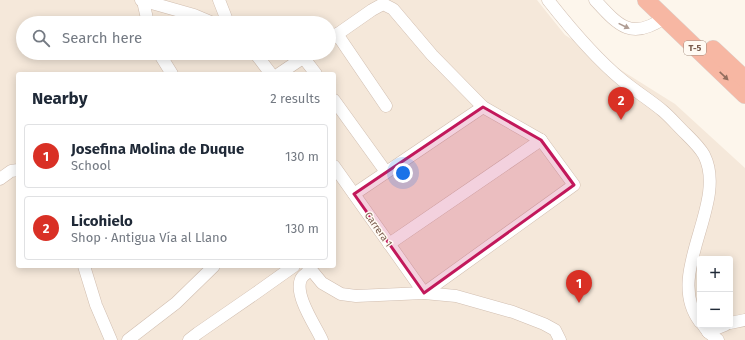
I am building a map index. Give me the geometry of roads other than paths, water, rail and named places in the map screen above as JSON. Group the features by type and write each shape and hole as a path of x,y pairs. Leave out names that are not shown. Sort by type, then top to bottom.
{"highway":[{"name":"T-5","path":"646,0 745,95"},
{"name":"T-5","path":"661,0 745,79"}],"street":[{"path":"142,0 146,16"},
{"path":"142,0 196,16"},
{"path":"219,0 225,16"},
{"path":"548,0 584,43 621,79 663,112 691,138 704,154 710,171 709,192 694,250 688,284 690,305 697,317"},
{"path":"595,0 614,20 626,28 635,30 647,27 664,18"},
{"path":"336,35 383,4 392,9 432,55 483,107 541,140 574,184 424,293"},
{"path":"336,41 386,106"},
{"path":"163,60 171,72"},
{"path":"260,60 269,72"},
{"path":"282,72 300,60"},
{"path":"309,60 315,72"},
{"path":"336,103 386,172"},
{"path":"354,194 483,107"},
{"path":"389,244 541,140"},
{"name":"Carrera 1","path":"336,169 424,293"},
{"path":"0,179 12,171 16,170"},
{"path":"85,268 96,305 111,340"},
{"path":"128,340 176,303 212,268"},
{"path":"190,340 198,332 291,268"},
{"path":"322,340 301,297 301,279 310,268 322,283 340,294 356,296 424,293 456,296 513,312 555,330 560,340"},
{"path":"733,322 745,320"},
{"path":"705,328 718,340"}],"place":[{"name":"Licohielo","path":"621,120"},
{"name":"Josefina Molina de Duque","path":"579,303"}]}
